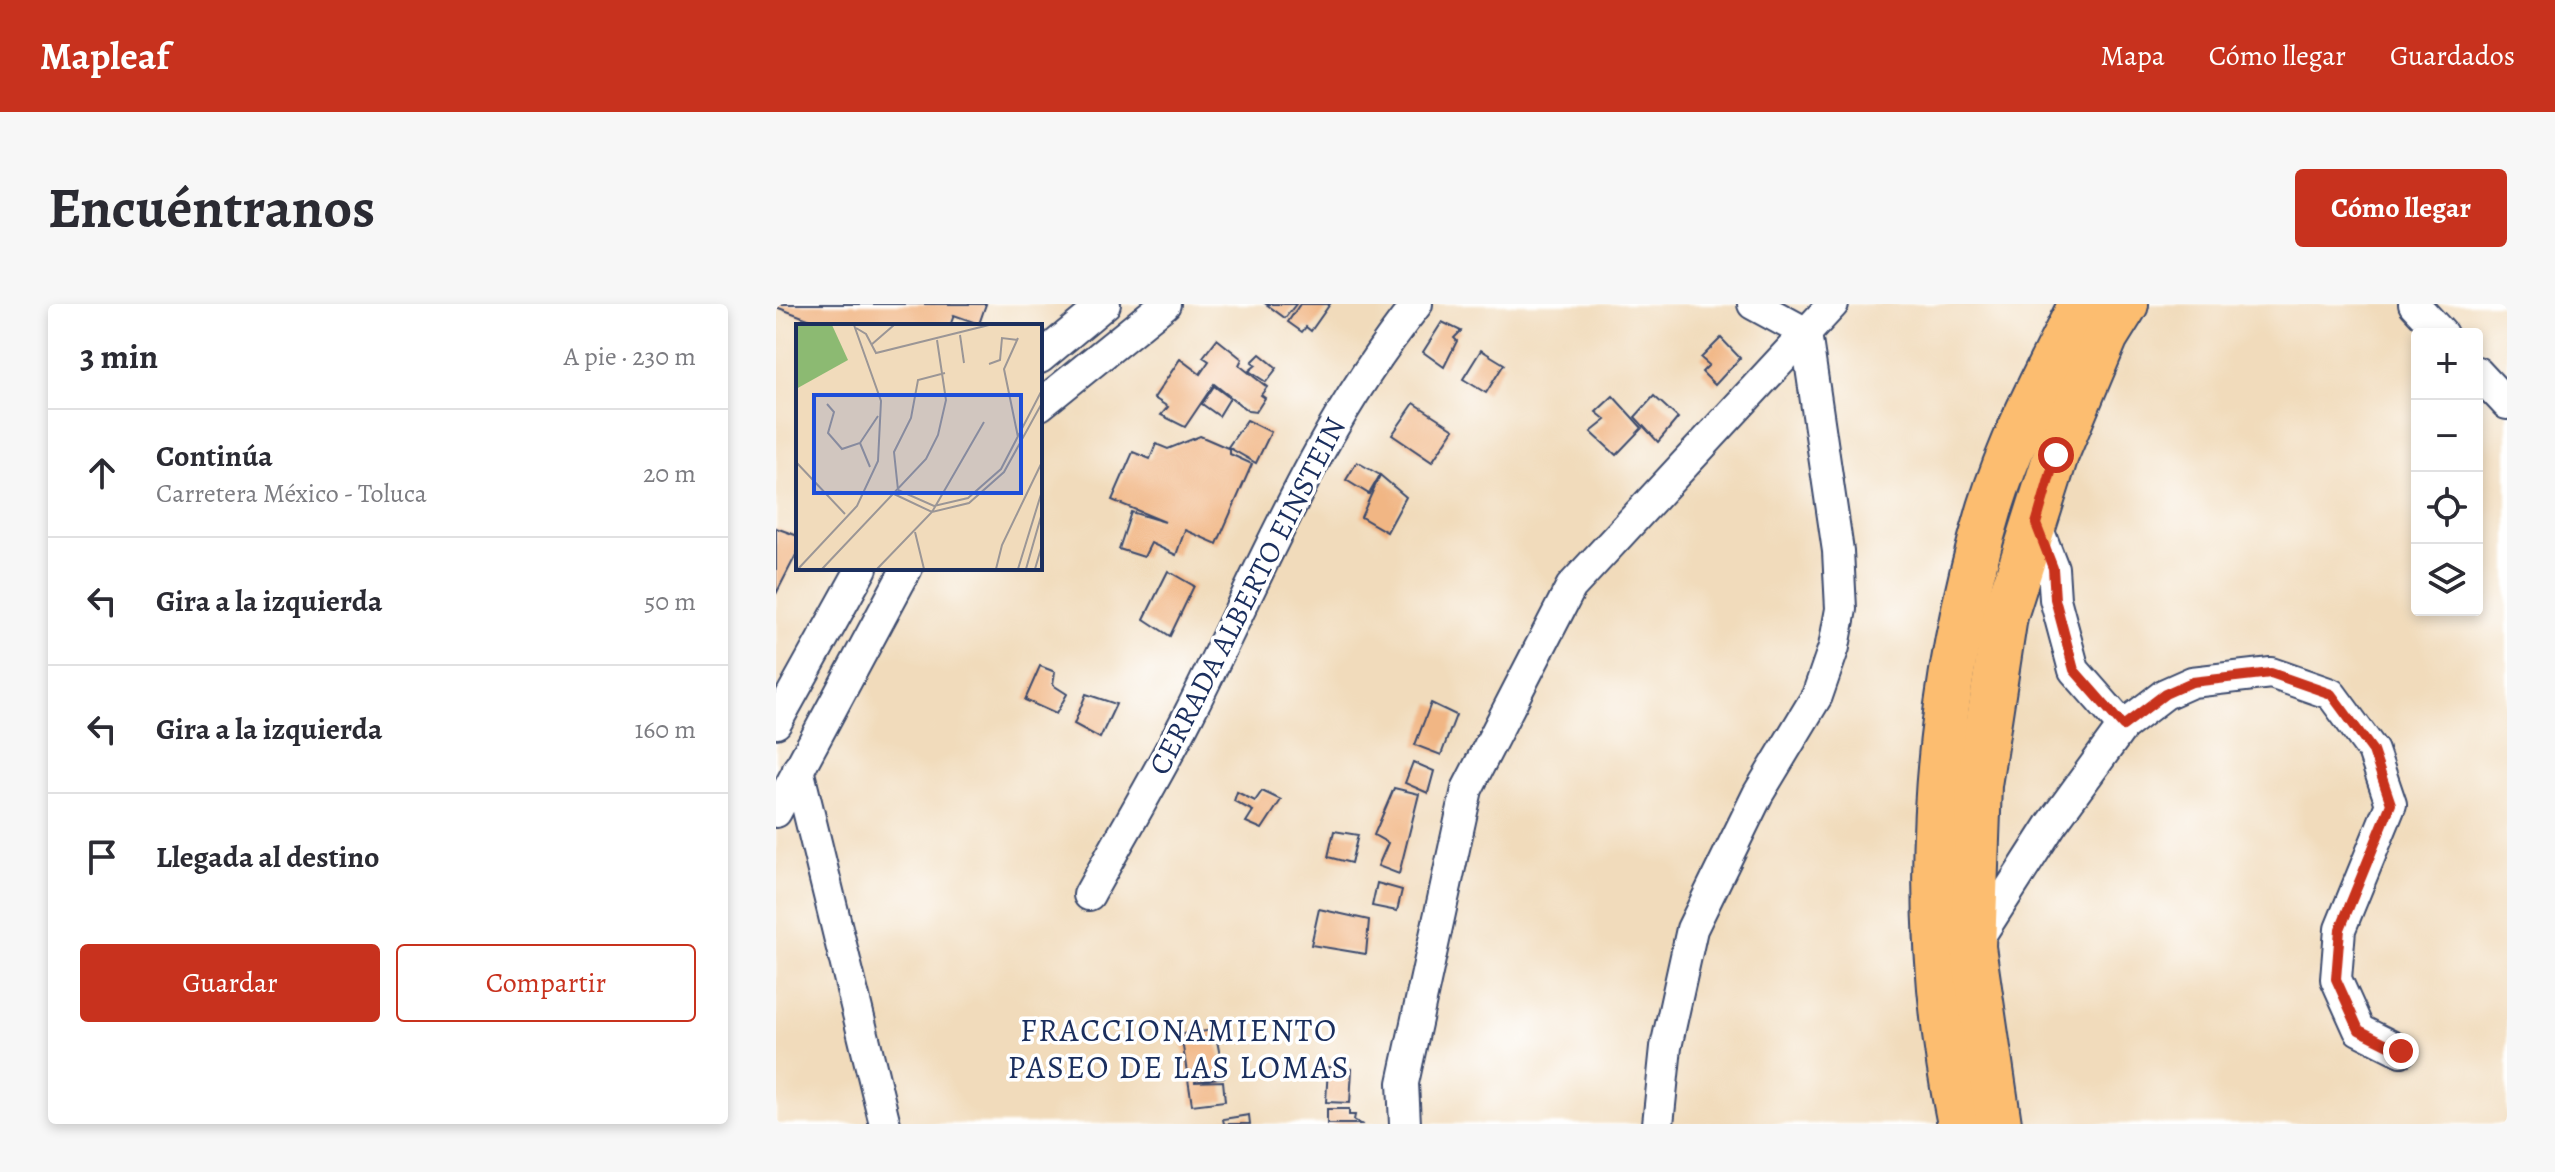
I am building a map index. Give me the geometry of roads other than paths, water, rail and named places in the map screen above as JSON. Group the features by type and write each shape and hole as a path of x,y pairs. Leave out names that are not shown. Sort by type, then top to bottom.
{"main road":[{"path":"1960,1124 1939,994 1933,894 1945,714 1961,625 1991,506 2020,428 2081,304"},
{"path":"1999,1124 1973,947 1979,785 2005,616 2070,419 2106,336 2126,304"}],"street":[{"path":"1042,356 1105,304"},
{"path":"1042,403 1165,304"},
{"name":"CERRADA ALBERTO EINSTEIN","path":"1089,895 1189,714 1270,541 1332,424 1417,304"},
{"path":"1753,304 1806,333"},
{"path":"1405,1124 1403,1083 1467,789 1571,587 1833,304"},
{"path":"2414,304 2436,328"},
{"path":"1658,1124 1666,1047 1692,929 1758,794 1817,696 1834,647 1841,609 1838,551 1806,333"},
{"path":"2483,378 2507,404"},
{"path":"2036,524 2053,568 2055,599 2074,670 2123,726"},
{"path":"776,723 861,570"},
{"path":"776,812 906,570"},
{"path":"1973,947 2051,825 2123,726 2165,694 2192,682 2271,673 2331,694 2373,751 2391,804 2340,929 2336,979 2359,1030 2401,1051"},
{"path":"798,769 885,1124"}],"district":[{"name":"FRACCIONAMIENTO PASEO DE LAS LOMAS","path":"1179,1048"}]}
